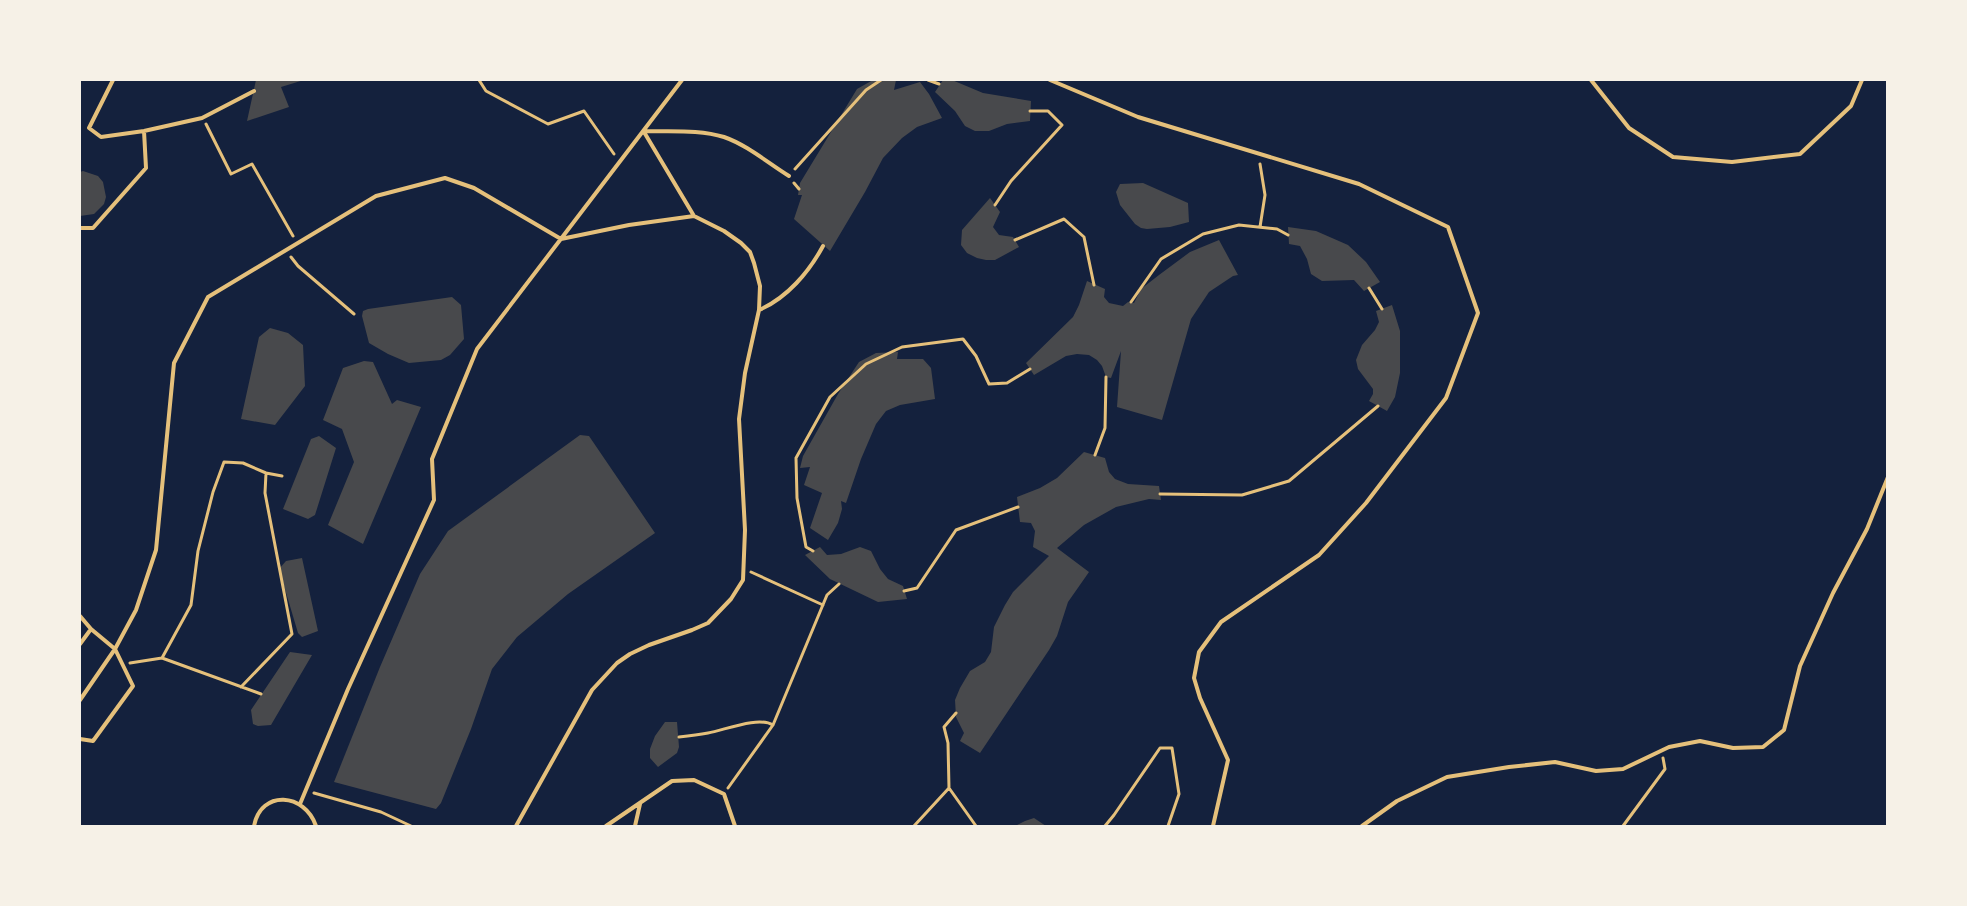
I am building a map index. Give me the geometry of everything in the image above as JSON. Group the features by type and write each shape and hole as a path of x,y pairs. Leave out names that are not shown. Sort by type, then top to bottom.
{"lane":[{"path":"113,80 89,128 101,137 144,131 202,117 254,91"},
{"path":"300,804 348,689 434,500 432,459 477,349 682,80"},
{"path":"1050,80 1138,117 1359,184 1448,227 1478,313 1446,398 1366,502 1318,555 1221,622 1199,652 1194,678 1200,698 1228,760 1213,826"},
{"path":"1591,80 1629,128 1673,157 1732,162 1800,154 1851,106 1862,80"},
{"path":"80,228 93,228 146,168 144,131"},
{"path":"643,131 687,132 724,137 789,176"},
{"path":"516,826 592,690 602,677 630,654 708,623 731,599 743,580 745,530 739,419 745,373 759,310 758,274 750,252 741,243 724,231 694,216 643,131"},
{"path":"80,700 115,649 136,610 156,550 174,363 208,297 376,196 445,178 474,188 561,238 694,216"},
{"path":"759,310 788,292 814,262 823,246"},
{"path":"1362,826 1396,801 1447,777 1555,762 1596,771 1623,768 1669,747 1700,741 1733,748 1763,747 1784,730 1800,666 1833,593 1867,528 1887,477"},
{"path":"80,616 91,629 115,649 133,686 93,741 80,739"},
{"path":"80,645 91,629"},
{"path":"606,826 672,782 694,780 724,795 735,826"},
{"path":"254,826 258,814 266,806 276,801 286,800 300,804 312,816 316,826"},
{"path":"635,826 640,804"}],"path":[{"path":"479,80 486,91 548,124 584,111 620,162"},
{"path":"799,189 789,176 866,90 881,80"},
{"path":"928,80 939,84"},
{"path":"995,205 1011,181 1062,125 1048,111 1030,111"},
{"path":"202,117 231,174 252,164 297,243"},
{"path":"1258,153 1264,195 1260,227"},
{"path":"1015,240 1064,219 1084,237 1094,285"},
{"path":"1131,302 1161,260 1203,234 1239,225 1277,229 1288,235"},
{"path":"298,266 354,314"},
{"path":"1370,288 1382,309"},
{"path":"813,552 806,547 797,498 796,458 830,397 866,364 902,347 963,339 976,356 989,384 1006,383 1030,369"},
{"path":"1095,455 1105,428 1107,377"},
{"path":"1160,494 1242,495 1289,481 1378,406"},
{"path":"162,658 191,605 198,551 213,492 224,462 243,463 266,473 282,476"},
{"path":"241,687 292,634 265,493 266,473"},
{"path":"904,591 916,588 956,530 1018,507"},
{"path":"744,568 823,605"},
{"path":"724,795 773,725 827,595 839,584"},
{"path":"123,665 162,658 261,694"},
{"path":"956,713 944,727 948,743 950,788 976,826"},
{"path":"679,737 708,733 742,724 767,721 773,725"},
{"path":"1105,826 1160,748 1172,748 1179,794 1168,826"},
{"path":"1623,826 1665,769 1661,750"},
{"path":"914,826 950,788"},
{"path":"306,791 381,812 411,826"}],"building":[{"path":"256,80 304,80 281,87 289,107 247,121"},
{"path":"873,80 896,80 894,90 920,82 942,118 917,127 902,138 883,158 830,251 794,219 802,195 798,195 800,183 857,89"},
{"path":"943,80 952,80 983,93 1031,101 1030,121 1007,124 989,131 975,131 965,126 955,111 935,92"},
{"path":"80,172 98,176 103,182 106,197 104,204 94,214 80,216"},
{"path":"1143,183 1188,203 1189,222 1170,227 1147,229 1135,224 1120,205 1116,192 1120,184"},
{"path":"990,198 1000,212 993,227 999,235 1013,237 1019,247 995,260 977,258 967,253 961,245 962,230"},
{"path":"1288,227 1316,231 1348,245 1366,262 1380,282 1364,291 1354,280 1322,281 1311,274 1300,246 1289,244"},
{"path":"1219,240 1238,275 1209,292 1191,319 1162,420 1117,407 1121,351 1111,378 1106,377 1097,360 1089,355 1077,354 1066,356 1034,375 1026,363 1073,317 1087,281 1105,289 1104,297 1109,303 1123,306 1128,302 1134,303 1141,289 1190,252"},
{"path":"452,297 461,305 464,339 450,355 441,360 409,363 369,343 362,316 363,311"},
{"path":"1392,305 1400,331 1400,373 1395,397 1387,411 1369,401 1373,389 1358,369 1356,360 1362,345 1379,322 1376,311"},
{"path":"270,328 288,333 303,345 305,386 275,425 241,419 259,337"},
{"path":"898,352 897,359 923,359 931,368 935,399 900,405 886,411 876,424 846,503 841,501 842,509 838,523 828,540 810,528 822,493 804,485 810,467 800,468 803,456 859,362 876,353"},
{"path":"364,361 373,362 392,404 397,400 421,407 363,544 328,525 354,462 342,429 323,420 343,368"},
{"path":"580,435 589,436 655,533 568,594 517,637 492,669 471,729 441,803 436,809 334,782 420,574 448,531"},
{"path":"319,436 336,448 315,515 308,519 283,509 311,439"},
{"path":"1084,452 1105,458 1109,472 1115,479 1128,484 1159,486 1161,500 1149,499 1116,507 1084,525 1057,548 1089,572 1068,602 1057,636 1049,650 980,753 960,741 964,733 956,717 955,700 970,671 985,662 991,652 994,627 1013,592 1049,556 1033,547 1035,531 1031,523 1020,522 1017,497 1057,478"},
{"path":"820,547 827,555 841,554 860,547 871,551 888,579 903,586 907,599 878,602 830,579 805,555"},
{"path":"302,558 318,631 302,637 298,633 279,569 286,561"},
{"path":"290,652 312,655 271,725 253,724 251,710"},
{"path":"665,722 677,722 679,747 677,753 658,767 650,758 650,749 655,736"},
{"path":"1034,818 1046,826 1015,826 1025,821"}]}
